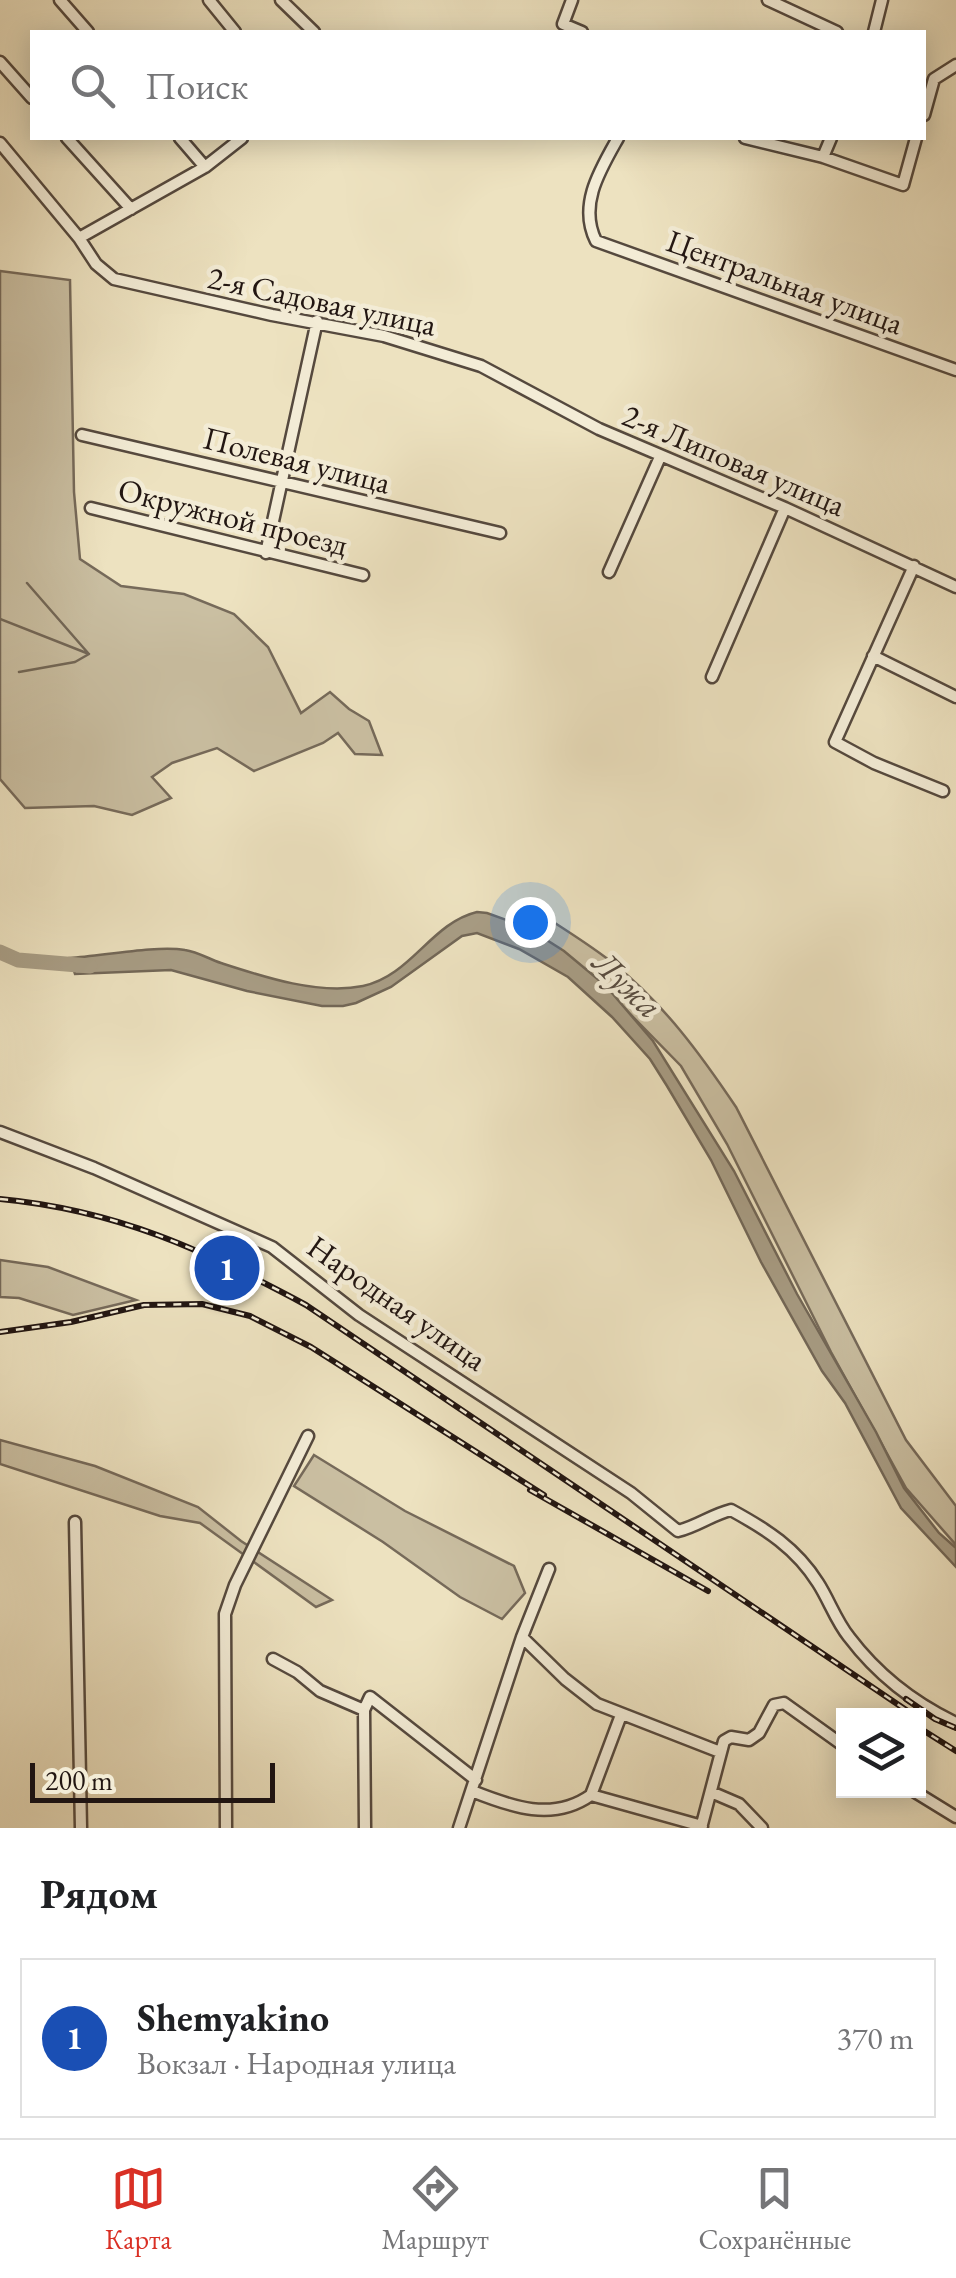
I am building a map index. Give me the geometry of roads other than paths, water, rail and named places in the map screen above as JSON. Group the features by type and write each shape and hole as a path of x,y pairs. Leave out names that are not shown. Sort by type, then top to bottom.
{"street":[{"path":"60,0 86,30"},
{"path":"209,0 233,30"},
{"path":"280,0 312,30"},
{"path":"572,0 563,24 577,30"},
{"path":"768,0 833,30"},
{"path":"874,30 882,0"},
{"path":"0,62 30,96"},
{"path":"926,109 934,79 956,65"},
{"path":"69,140 131,208"},
{"path":"182,140 205,167"},
{"path":"0,144 79,238 205,167 239,140"},
{"name":"Центральная улица","path":"617,140 597,174 588,214 596,241 956,370"},
{"path":"753,140 822,157 903,185 915,140"},
{"path":"822,157 829,140"},
{"name":"2-я Садовая улица","path":"79,238 96,264 114,279 128,284 317,321 451,355 537,395"},
{"path":"266,552 317,321"},
{"name":"2-я Липовая улица","path":"537,395 660,457 785,508 956,587"},
{"name":"Полевая улица","path":"82,434 500,533"},
{"path":"609,572 660,457"},
{"name":"Окружной проезд","path":"90,508 363,575"},
{"path":"712,677 785,508"},
{"path":"914,566 835,742 874,763 943,791"},
{"path":"873,656 956,697"},
{"name":"Народная улица","path":"0,1132 94,1168 272,1246 360,1315 632,1493 678,1532 698,1526 710,1515 731,1510 772,1531 818,1581 847,1635 874,1664 903,1692 956,1723"},
{"path":"226,1828 225,1614 235,1585 308,1436"},
{"path":"75,1522 81,1828"},
{"path":"459,1828 549,1569"},
{"path":"522,1638 597,1704 720,1752"},
{"path":"273,1659 320,1691 364,1710"},
{"path":"365,1828 364,1710 370,1697 474,1786 522,1808 564,1811 591,1795 621,1715"},
{"path":"591,1795 702,1827 724,1741 731,1737 749,1740 759,1733 774,1705 784,1703 836,1740"},
{"path":"712,1792 739,1804 762,1828"},
{"path":"926,1798 956,1816"}],"waterway":[{"path":"27,583 88,653"},
{"path":"0,619 89,654 75,662 19,672"},
{"name":"Лужа","path":"0,952 18,960 90,966"}],"railway":[{"path":"0,1199 83,1212 159,1236 306,1305 903,1708"},
{"path":"0,1332 71,1322 144,1305 202,1304 250,1316 311,1347 544,1495"},
{"path":"530,1490 708,1591"},
{"path":"906,1699 956,1728"},
{"path":"926,1732 956,1751"}],"place":[{"name":"Shemyakino","path":"227,1268"}]}
